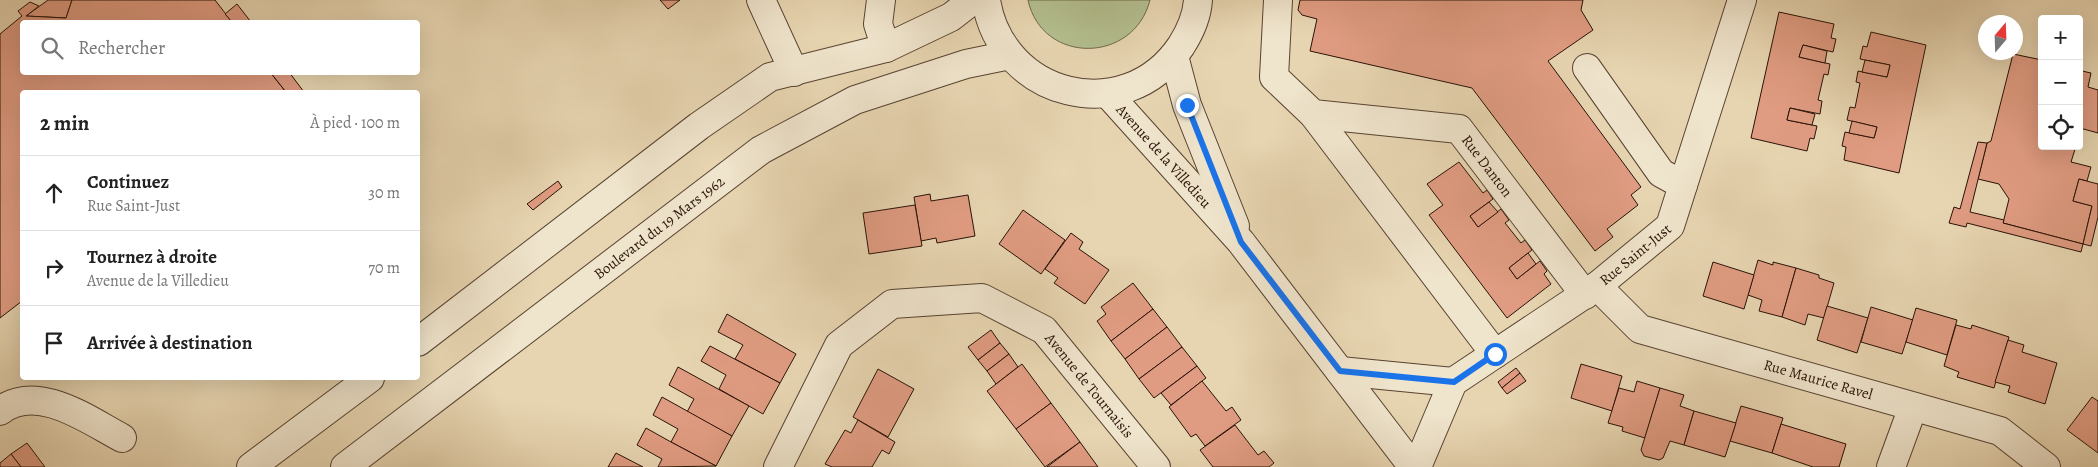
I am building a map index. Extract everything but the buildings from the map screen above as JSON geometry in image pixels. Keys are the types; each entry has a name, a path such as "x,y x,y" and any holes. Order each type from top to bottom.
{"street":[{"path":"761,0 794,72"},
{"path":"880,0 878,24 886,48"},
{"path":"420,340 699,126 770,77 886,48 951,17 973,0"},
{"path":"986,0 988,15 997,36 1010,56 1030,74 1054,87 1080,93 1107,93 1132,86 1155,74 1174,56 1189,33 1198,7 1198,0"},
{"path":"1278,0 1274,77 1313,114 1495,354"},
{"name":"Rue Saint-Just","path":"1454,382 1591,290 1670,226 1742,0"},
{"name":"Boulevard du 19 Mars 1962","path":"345,467 761,150 855,100 966,64 1010,56"},
{"name":"Avenue de la Villedieu","path":"1174,56 1187,105 1241,242"},
{"path":"1587,68 1661,173 1683,185"},
{"name":"Avenue de la Villedieu","path":"1107,93 1241,242 1415,467"},
{"name":"Rue Danton","path":"1313,114 1459,129 1591,290"},
{"name":"Rue Maurice Ravel","path":"1591,290 1640,330 2000,432 2046,467"},
{"name":"Avenue de Tournaisis","path":"778,467 839,345 892,304 982,298 1044,330 1156,467"},
{"path":"1340,371 1454,382 1415,467"},
{"path":"251,467 367,380"},
{"path":"0,411 24,400 46,402 70,410 122,438"},
{"path":"1891,467 1913,407"}],"green space":[{"path":"1028,0 1150,0 1141,21 1126,36 1108,45 1088,48 1069,45 1051,36 1037,21"}],"route":[{"path":"1187,105 1241,242 1340,371 1454,382 1495,354"}]}
